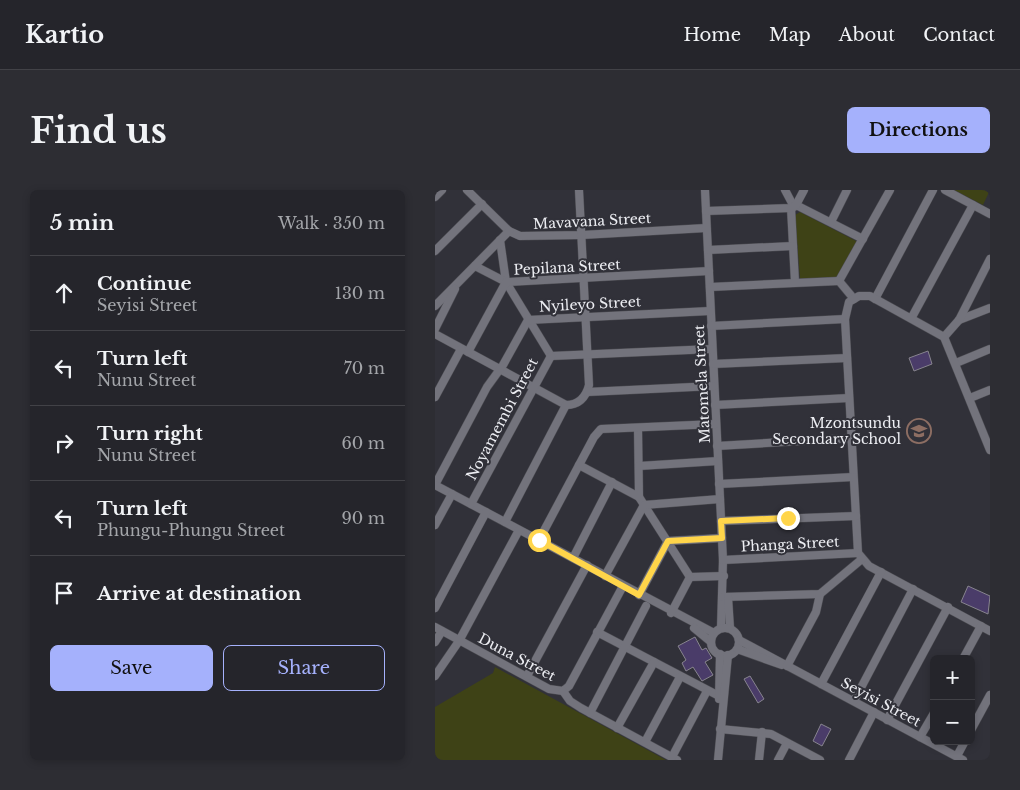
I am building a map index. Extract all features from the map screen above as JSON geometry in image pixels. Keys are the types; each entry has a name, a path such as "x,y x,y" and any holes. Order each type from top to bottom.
{"street":[{"path":"435,197 442,190"},
{"path":"435,306 509,231 467,190"},
{"path":"435,334 566,405 579,402 587,392 587,354 579,190 589,190"},
{"name":"Matomela Street","path":"705,190 723,560 729,628"},
{"path":"785,190 794,206"},
{"path":"795,282 793,246 794,206 804,190"},
{"path":"831,222 847,190"},
{"path":"839,281 890,190"},
{"path":"875,299 933,190"},
{"path":"945,190 990,214"},
{"path":"435,251 482,204"},
{"path":"911,318 973,205"},
{"path":"706,211 794,206 831,222 863,239"},
{"name":"Mavavana Street","path":"509,231 529,237 706,228"},
{"path":"500,240 505,282 551,356"},
{"path":"708,250 793,246"},
{"path":"945,337 959,320 988,268 990,259"},
{"path":"475,266 505,282"},
{"name":"Pepilana Street","path":"435,397 505,282 709,271"},
{"path":"710,288 839,281"},
{"path":"839,281 854,299"},
{"path":"435,329 458,283"},
{"path":"990,450 987,432 970,398 945,337 875,299 862,295 847,305 845,319 853,477 860,556 881,572 990,631"},
{"path":"959,320 990,308"},
{"name":"Nyileyo Street","path":"435,486 487,388 529,320 710,310"},
{"path":"711,326 845,319"},
{"name":"Noyamembi Street","path":"471,504 551,356 712,349"},
{"path":"956,363 990,349"},
{"path":"713,364 847,358"},
{"path":"587,392 714,386"},
{"path":"970,398 990,390"},
{"path":"715,405 849,398"},
{"path":"505,522 566,405"},
{"path":"539,540 593,437 601,430 716,424"},
{"path":"638,428 639,497"},
{"path":"717,446 851,438"},
{"path":"639,466 718,461"},
{"path":"579,465 639,497 693,577"},
{"path":"719,484 853,477"},
{"path":"573,558 612,482"},
{"path":"435,486 587,565 671,613 703,633 714,649 724,655"},
{"path":"435,525 451,494"},
{"path":"644,505 720,499"},
{"path":"605,576 644,505"},
{"path":"435,608 486,512"},
{"path":"721,521 856,516"},
{"path":"435,676 459,641 519,530"},
{"path":"668,541 722,538"},
{"path":"639,595 668,541"},
{"path":"787,666 816,612 820,594 860,556"},
{"name":"Phanga Street","path":"723,560 860,556"},
{"path":"527,676 587,565"},
{"path":"821,684 881,572"},
{"path":"693,577 724,576"},
{"path":"671,613 693,577"},
{"name":"Duna Street","path":"439,629 549,689 563,690 569,686 623,586"},
{"path":"854,701 913,589"},
{"path":"726,597 820,594"},
{"name":"Matomela Street","path":"717,631 726,597"},
{"path":"590,713 646,606"},
{"path":"887,720 948,608"},
{"path":"671,613 717,631 729,628 737,634 739,640 737,649 724,655"},
{"path":"965,655 981,626"},
{"path":"435,642 439,629"},
{"path":"711,642 717,631"},
{"path":"597,632 719,696"},
{"name":"Seyisi Street","path":"739,640 960,758"},
{"name":"Seyisi Street","path":"737,649 779,665 787,666"},
{"path":"721,716 719,696 724,655"},
{"path":"718,760 724,655"},
{"path":"617,728 653,662"},
{"path":"645,742 680,676"},
{"path":"563,690 570,701 675,759 707,691"},
{"path":"975,723 990,695"},
{"path":"849,760 874,712"},
{"path":"920,737 930,720"},
{"path":"720,729 761,732 817,759"},
{"path":"759,760 761,732"},
{"path":"778,760 787,743"},
{"path":"960,758 964,745"}],"green space":[{"path":"954,190 990,190 983,205"},
{"path":"800,212 858,242 837,278 800,279 795,215"},
{"path":"495,667 666,760 435,760 435,707 493,673"}],"building":[{"path":"928,351 932,364 914,371 909,358"},
{"path":"968,586 990,596 988,614 961,602"},
{"path":"695,637 702,650 706,648 712,658 705,662 713,675 702,681 693,667 686,671 682,663 686,660 678,646"},
{"path":"750,676 764,699 758,703 744,679"},
{"path":"821,724 831,729 822,746 813,741"}],"place":[{"name":"Mzontsundu Secondary School","path":"919,431"}],"route":[{"path":"539,540 639,595 668,541 722,538 721,521 788,518"}]}
